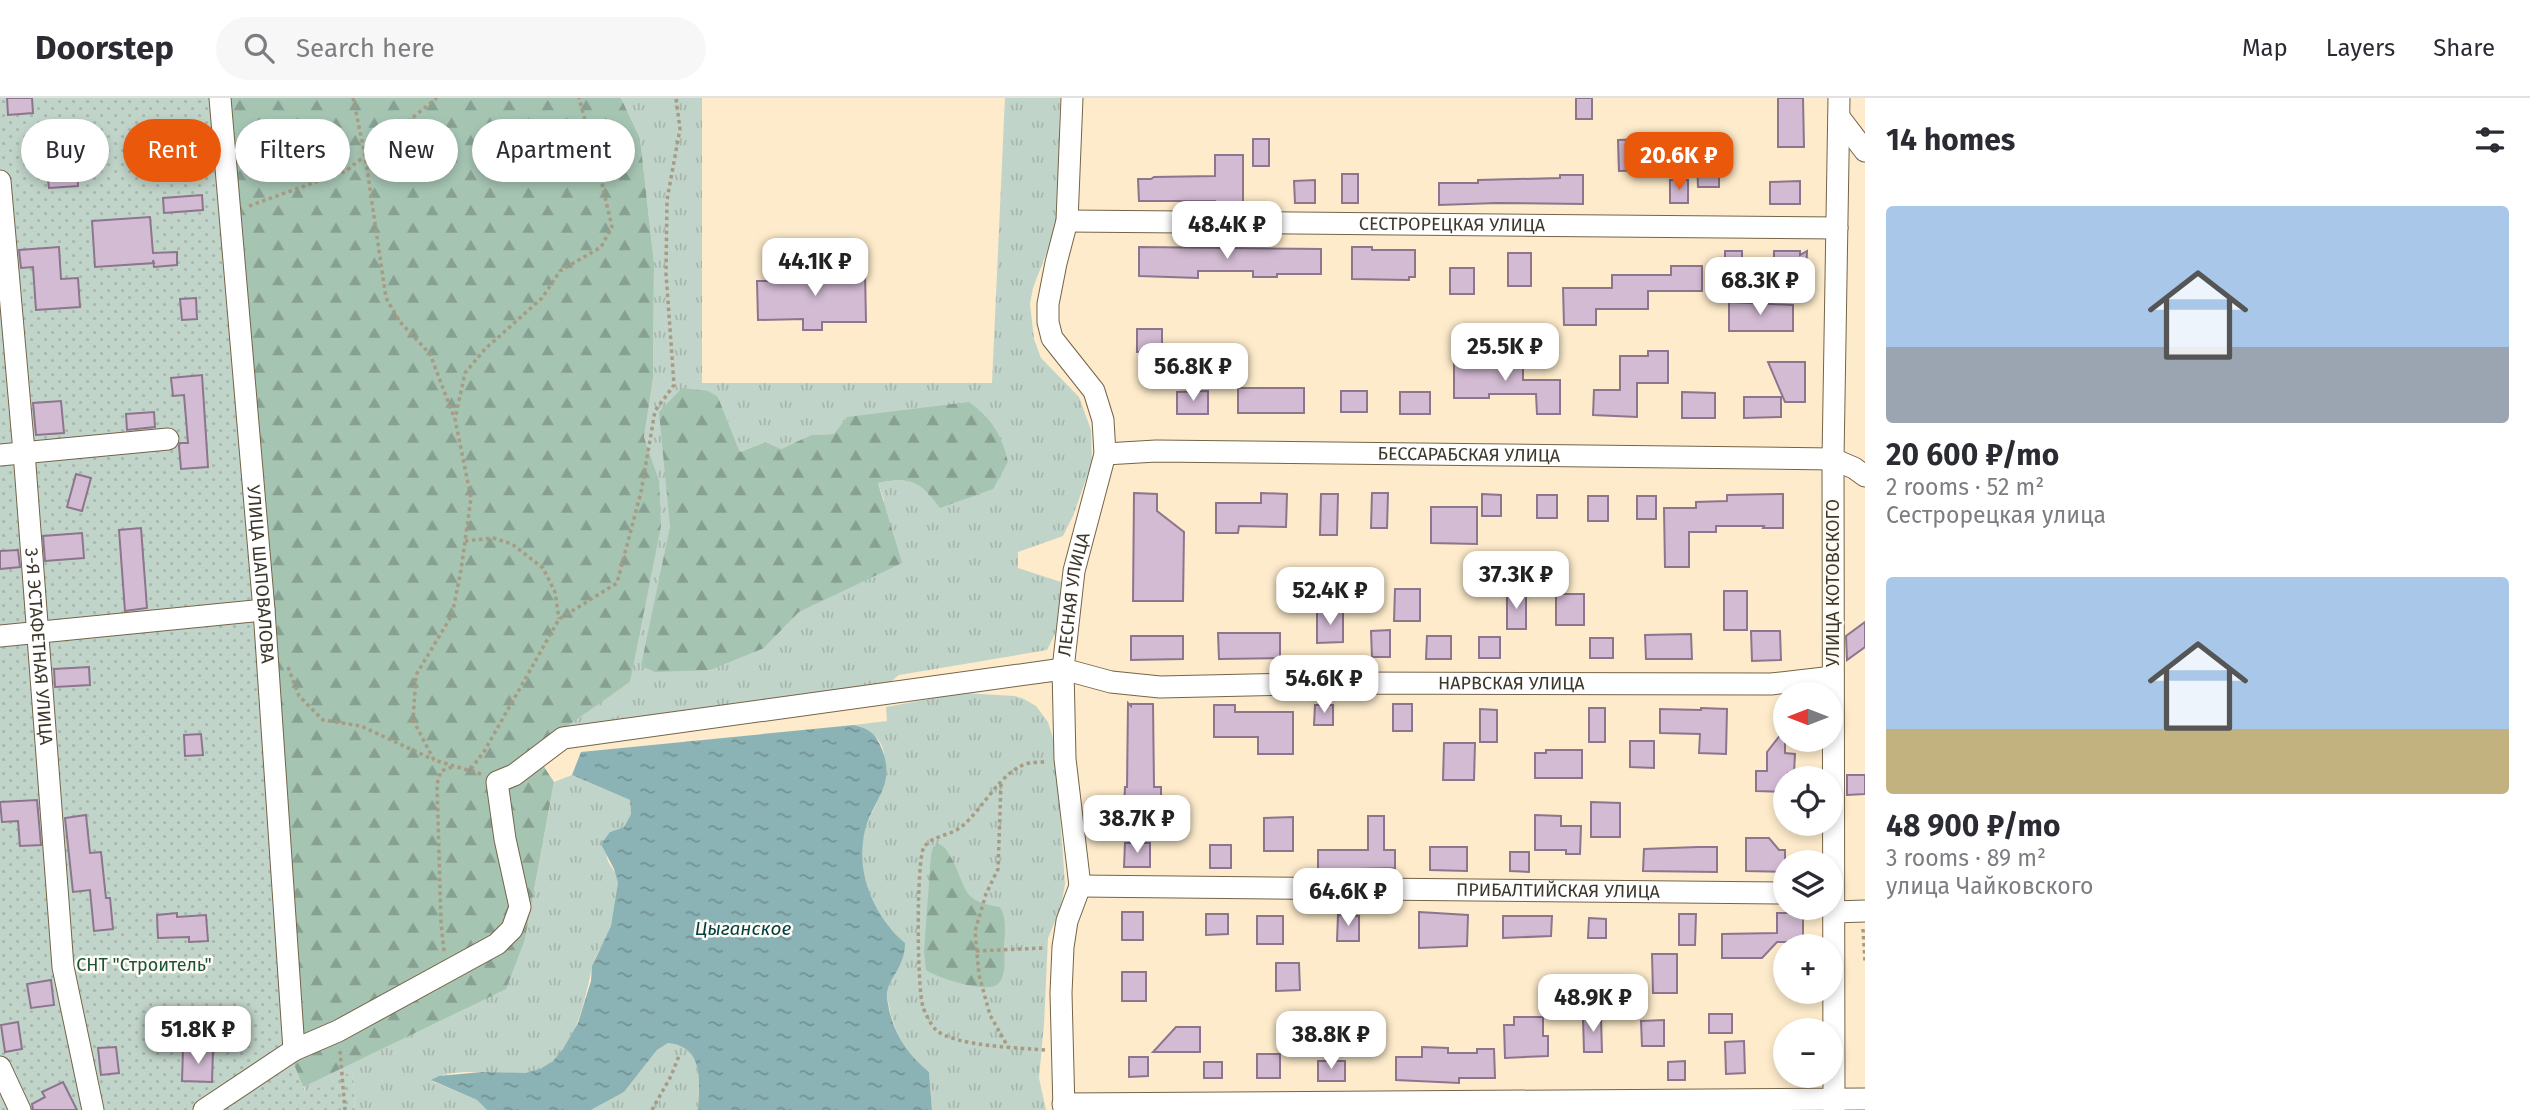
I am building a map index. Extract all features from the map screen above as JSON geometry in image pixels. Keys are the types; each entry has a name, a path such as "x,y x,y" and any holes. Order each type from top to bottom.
{"street":[{"name":"УЛИЦА ШАПОВАЛОВА","path":"220,98 264,610 295,1050"},
{"name":"ЛЕСНАЯ УЛИЦА","path":"1063,1107 1063,947 1067,920 1080,886 1065,759 1063,669 1073,571 1105,454 1103,420 1094,391 1052,338 1048,321 1048,304 1056,263 1068,221 1072,98"},
{"path":"1839,107 1865,151"},
{"name":"УЛИЦА КОТОВСКОГО","path":"1832,850 1833,458 1839,107"},
{"name":"3-Я ЭСТАФЕТНАЯ УЛИЦА","path":"0,181 24,452 63,967 93,1110"},
{"name":"СЕСТРОРЕЦКАЯ УЛИЦА","path":"1068,221 1837,228"},
{"path":"0,455 168,439"},
{"name":"БЕССАРАБСКАЯ УЛИЦА","path":"1105,454 1184,452 1833,458"},
{"path":"1833,458 1865,476"},
{"path":"0,636 264,610"},
{"path":"204,1110 295,1050 338,1031 497,944 512,929 520,907 505,839 497,782 513,775 563,738 1063,669"},
{"name":"НАРВСКАЯ УЛИЦА","path":"1063,669 1111,682 1160,687 1344,683 1770,684 1833,677"},
{"name":"ПРИБАЛТИЙСКАЯ УЛИЦА","path":"1080,886 1773,892"},
{"path":"1843,903 1864,912"},
{"name":"УЛИЦА КОТОВСКОГО","path":"1832,920 1834,1105"},
{"path":"0,1067 20,1110"},
{"path":"1063,1107 1834,1105 1865,1099"}],"path":[{"path":"353,98 364,150"},
{"path":"410,119 437,98"},
{"path":"455,419 465,373 485,349 542,298 560,271 601,247 612,227 579,98"},
{"path":"471,769 485,750 559,619 617,583 641,492 654,411 674,385 666,273 667,200 680,129 676,98"},
{"path":"231,212 346,171 364,156"},
{"path":"369,182 386,298 400,322 430,354 455,419 471,498 452,615 416,675 413,720 434,760"},
{"path":"465,541 493,538 512,544 543,568 555,592 559,619"},
{"path":"286,662 299,696 323,720 361,726 434,760 471,769 497,782"},
{"path":"1061,1051 961,1041 936,1030 922,1007 919,987 919,889 922,849 933,839 959,829 1018,767 1030,762 1065,759"},
{"path":"447,971 441,923 437,783 441,771 457,766"},
{"path":"1001,783 998,869 986,894 975,931 979,975 990,1015 1009,1047"},
{"path":"1864,912 1865,961"},
{"path":"976,951 1063,947"},
{"path":"338,1031 345,1110"},
{"path":"652,1110 679,1056"}],"green space":[{"name":"СНТ \"Строитель\"","path":"0,98 220,98 289,1052 306,1094 353,1071 355,1110 0,1110"},
{"path":"220,98 621,98 631,119 472,119 472,182 635,182 635,127 640,138 654,263 653,379 644,437 659,480 661,526 630,682 533,750 554,782 525,939 506,989 303,1087 289,1053"},
{"path":"621,98 702,98 702,383 992,383 1005,98 1060,98 1057,225 1033,288 1030,304 1034,339 1041,358 1079,397 1091,430 1092,462 1063,536 1018,552 1018,568 1061,582 1058,628 1047,650 899,675 883,688 558,731 630,682 659,480 644,437 653,379 654,263 640,138 635,127 635,119 631,119","holes":["718,397 740,452 766,442 781,449 811,435 834,434 1008,462 992,489 940,507 927,492 914,483 899,480 878,483 884,500 844,590 799,612 764,648 642,666 670,526"]},
{"path":"682,388 708,391 718,397 740,452 766,442 781,449 811,435 834,434 847,417 969,402 995,428 1008,462 993,489 940,508 927,492 914,483 899,480 878,483 902,563 799,612 764,648 710,670 655,672 641,666 670,526 659,412"},
{"path":"961,693 1015,696 1024,699 1036,706 1048,722 1055,745 1065,884 1061,907 1048,938 1039,1078 1046,1110 932,1110 929,1072 904,1045 888,1003 886,990 893,979 905,943 886,922 872,898 866,885 862,857 865,831 881,793 885,759 877,738 854,725 887,721 886,707"},
{"path":"572,775 630,800 631,814 624,827 610,832 607,855 618,882 614,913 610,929 593,963 580,1016 566,1046 555,1059 542,1068 526,1073 453,1073 432,1081 477,1100 487,1110 355,1110 353,1071 306,1095 304,1086 525,939 554,782"},
{"path":"939,844 948,852 970,896 977,901 1000,907 1004,916 1004,970 1002,979 993,986 963,984 926,970 924,951 931,855 933,847"},
{"path":"668,1043 680,1046 694,1058 699,1077 698,1110 591,1110 624,1092 657,1050"}],"water":[{"name":"Цыганское","path":"854,725 874,735 886,762 884,785 866,828 862,856 867,884 878,911 905,943 901,961 887,990 890,1015 902,1042 929,1072 932,1110 698,1110 699,1078 694,1059 680,1046 668,1043 657,1050 624,1092 591,1110 487,1110 477,1100 431,1080 439,1076 482,1072 526,1073 540,1069 553,1061 563,1049 578,1023 591,981 592,966 611,926 618,883 601,844 610,832 624,827 631,814 630,800 572,775 581,752"}],"building":[{"path":"7,98 32,98 33,113 8,115"},
{"path":"1576,98 1592,98 1592,119 1576,119"},
{"path":"1778,98 1803,98 1804,147 1778,147"},
{"path":"1253,139 1269,139 1269,166 1253,166"},
{"path":"1650,139 1651,170 1619,171 1618,140"},
{"path":"1215,155 1243,155 1243,204 1215,205 1215,201 1139,201 1138,179 1215,176"},
{"path":"1697,159 1719,159 1719,187 1698,187"},
{"path":"1342,174 1358,174 1358,203 1342,203"},
{"path":"1560,175 1583,175 1583,204 1439,205 1439,183 1560,178"},
{"path":"1315,180 1315,203 1295,203 1294,181"},
{"path":"1670,180 1688,180 1688,203 1670,203"},
{"path":"1800,181 1800,204 1770,204 1770,182"},
{"path":"48,182 78,182 78,186 49,188"},
{"path":"202,195 203,210 164,213 163,198"},
{"path":"150,217 153,253 177,252 177,265 154,267 153,263 95,267 92,221"},
{"path":"59,247 61,279 78,278 80,307 36,310 33,267 21,268 19,250"},
{"path":"1139,247 1321,249 1321,274 1253,277 1253,271 1198,271 1198,278 1139,276"},
{"path":"1352,247 1415,250 1415,277 1409,277 1409,280 1352,279"},
{"path":"1725,251 1742,251 1742,278 1725,278"},
{"path":"1774,251 1800,251 1800,255 1807,251 1806,274 1774,274"},
{"path":"1508,253 1531,253 1531,286 1508,286"},
{"path":"802,262 822,262 822,271 865,271 866,322 822,322 822,330 803,330 803,319 758,320 757,281 803,281"},
{"path":"1671,266 1702,266 1702,291 1648,291 1648,309 1596,309 1596,325 1564,325 1563,288 1612,288 1612,275 1671,275"},
{"path":"1450,268 1474,268 1474,294 1450,294"},
{"path":"196,298 197,319 182,320 180,299"},
{"path":"1729,302 1793,305 1793,331 1729,331"},
{"path":"1137,329 1162,329 1162,352 1137,352"},
{"path":"1648,351 1668,351 1668,383 1637,383 1637,417 1593,415 1594,390 1620,390 1620,356 1648,356"},
{"path":"1507,354 1523,354 1523,380 1560,380 1560,414 1537,414 1536,394 1489,394 1489,398 1454,398 1454,362 1507,362"},
{"path":"1768,362 1805,362 1805,402 1785,402"},
{"path":"202,375 208,467 181,469 179,446 180,443 188,443 184,395 173,396 171,378"},
{"path":"1238,388 1304,388 1304,413 1238,413"},
{"path":"1208,391 1208,414 1177,414 1177,392"},
{"path":"1341,391 1367,391 1367,412 1341,412"},
{"path":"1400,392 1430,392 1430,414 1400,414"},
{"path":"1682,392 1715,393 1715,418 1682,418"},
{"path":"1744,397 1781,397 1781,417 1744,418"},
{"path":"61,401 64,433 36,435 33,403"},
{"path":"154,412 155,427 127,430 126,414"},
{"path":"76,474 91,478 82,511 67,507"},
{"path":"1134,493 1157,494 1157,511 1184,532 1183,601 1133,601"},
{"path":"1261,493 1287,494 1286,527 1239,526 1238,533 1216,533 1216,503 1261,503"},
{"path":"1372,493 1388,493 1387,528 1371,528"},
{"path":"1321,494 1338,494 1337,535 1320,535"},
{"path":"1482,494 1501,495 1501,516 1482,516"},
{"path":"1783,494 1783,528 1716,526 1716,532 1689,532 1689,567 1665,567 1664,508 1696,508 1696,502 1727,501 1727,495"},
{"path":"1537,495 1557,495 1557,518 1537,518"},
{"path":"1588,496 1608,496 1608,521 1588,521"},
{"path":"1637,496 1656,496 1656,519 1637,519"},
{"path":"1431,507 1477,507 1477,544 1431,543"},
{"path":"141,528 147,608 125,611 119,530"},
{"path":"82,533 84,558 45,561 43,536"},
{"path":"18,550 20,567 0,569 0,551"},
{"path":"1395,589 1420,589 1420,621 1394,621"},
{"path":"1724,591 1747,591 1747,630 1724,630"},
{"path":"1507,593 1526,593 1526,629 1507,629"},
{"path":"1556,594 1584,594 1584,625 1556,625"},
{"path":"1317,611 1343,611 1343,642 1317,643"},
{"path":"1865,622 1865,647 1847,660 1846,636"},
{"path":"1390,630 1390,657 1372,657 1371,631"},
{"path":"1751,631 1780,631 1781,660 1752,661"},
{"path":"1218,633 1280,633 1280,658 1219,659"},
{"path":"1691,634 1692,659 1646,659 1645,635"},
{"path":"1131,636 1183,636 1183,659 1131,660"},
{"path":"1427,636 1451,636 1451,659 1426,659"},
{"path":"1479,637 1500,637 1500,658 1479,658"},
{"path":"1590,638 1613,638 1613,658 1590,658"},
{"path":"89,667 90,685 55,687 54,669"},
{"path":"1128,703 1131,706 1153,704 1154,787 1161,787 1161,808 1124,808 1127,787"},
{"path":"1393,704 1412,704 1412,731 1393,731"},
{"path":"1214,705 1235,705 1235,712 1293,712 1293,754 1258,754 1258,737 1214,737"},
{"path":"1315,705 1333,705 1333,725 1314,725"},
{"path":"1589,708 1605,708 1605,742 1589,742"},
{"path":"1480,709 1497,710 1497,742 1480,742"},
{"path":"1660,709 1727,709 1726,754 1699,753 1700,734 1660,733"},
{"path":"201,734 203,755 185,756 184,735"},
{"path":"1630,741 1654,741 1654,768 1630,767"},
{"path":"1444,743 1475,743 1474,780 1443,780"},
{"path":"1773,744 1773,752 1795,754 1794,766 1773,766 1773,792 1756,791 1756,771 1767,771 1767,752"},
{"path":"1546,750 1582,750 1582,778 1535,778 1535,753 1546,753"},
{"path":"1847,775 1865,775 1865,794 1847,795"},
{"path":"37,800 41,845 20,846 18,821 2,822 0,802"},
{"path":"1591,802 1620,803 1620,837 1591,837"},
{"path":"86,815 90,853 101,852 106,898 110,898 113,929 94,931 90,890 73,892 65,818"},
{"path":"1535,815 1561,816 1561,826 1581,826 1580,854 1566,854 1566,850 1535,850"},
{"path":"1368,816 1384,816 1384,850 1395,850 1395,868 1318,870 1318,850 1368,850"},
{"path":"1293,817 1293,851 1264,851 1264,818"},
{"path":"1746,838 1769,838 1779,850 1773,850 1773,872 1746,871"},
{"path":"1125,843 1150,843 1150,867 1124,867"},
{"path":"1210,845 1231,845 1231,868 1210,868"},
{"path":"1430,847 1467,847 1467,871 1430,870"},
{"path":"1717,847 1717,872 1643,871 1644,849"},
{"path":"1510,852 1529,852 1529,872 1510,871"},
{"path":"1122,912 1143,912 1143,940 1122,940"},
{"path":"1419,912 1468,915 1467,946 1419,948"},
{"path":"177,913 177,917 206,915 208,941 189,942 189,937 158,938 157,915"},
{"path":"1206,914 1228,914 1228,934 1206,935"},
{"path":"1679,914 1696,914 1695,945 1679,945"},
{"path":"1338,915 1359,916 1359,941 1337,941"},
{"path":"1257,916 1283,916 1283,944 1257,944"},
{"path":"1503,916 1552,916 1551,936 1503,938"},
{"path":"1589,918 1606,919 1606,938 1588,938"},
{"path":"1777,920 1803,920 1803,934 1773,934 1773,946 1762,958 1722,958 1722,934 1777,933"},
{"path":"1652,954 1677,954 1677,993 1653,993"},
{"path":"1276,963 1299,963 1300,990 1276,991"},
{"path":"1122,972 1146,972 1146,1001 1122,1001"},
{"path":"51,980 54,1005 31,1008 27,984"},
{"path":"1709,1014 1732,1014 1732,1033 1709,1033"},
{"path":"1514,1017 1543,1017 1543,1036 1548,1036 1548,1056 1505,1058 1504,1025 1514,1025"},
{"path":"1583,1017 1601,1017 1602,1052 1584,1052"},
{"path":"1664,1020 1664,1046 1642,1046 1641,1021"},
{"path":"18,1022 22,1049 5,1052 1,1025"},
{"path":"1176,1027 1200,1027 1200,1052 1153,1052"},
{"path":"1744,1041 1745,1073 1726,1074 1725,1042"},
{"path":"116,1047 119,1073 101,1075 98,1048"},
{"path":"1422,1047 1448,1048 1448,1053 1477,1053 1477,1049 1494,1049 1495,1078 1459,1078 1459,1083 1396,1080 1396,1057 1422,1057"},
{"path":"183,1049 213,1050 212,1082 182,1081"},
{"path":"1257,1054 1280,1054 1280,1078 1257,1078"},
{"path":"1129,1057 1148,1057 1148,1076 1129,1077"},
{"path":"1318,1061 1345,1061 1345,1081 1318,1081"},
{"path":"1685,1061 1685,1080 1668,1080 1668,1062"},
{"path":"1204,1062 1222,1062 1222,1078 1204,1078"},
{"path":"63,1082 77,1110 33,1110 32,1104 45,1097 42,1092"}]}
